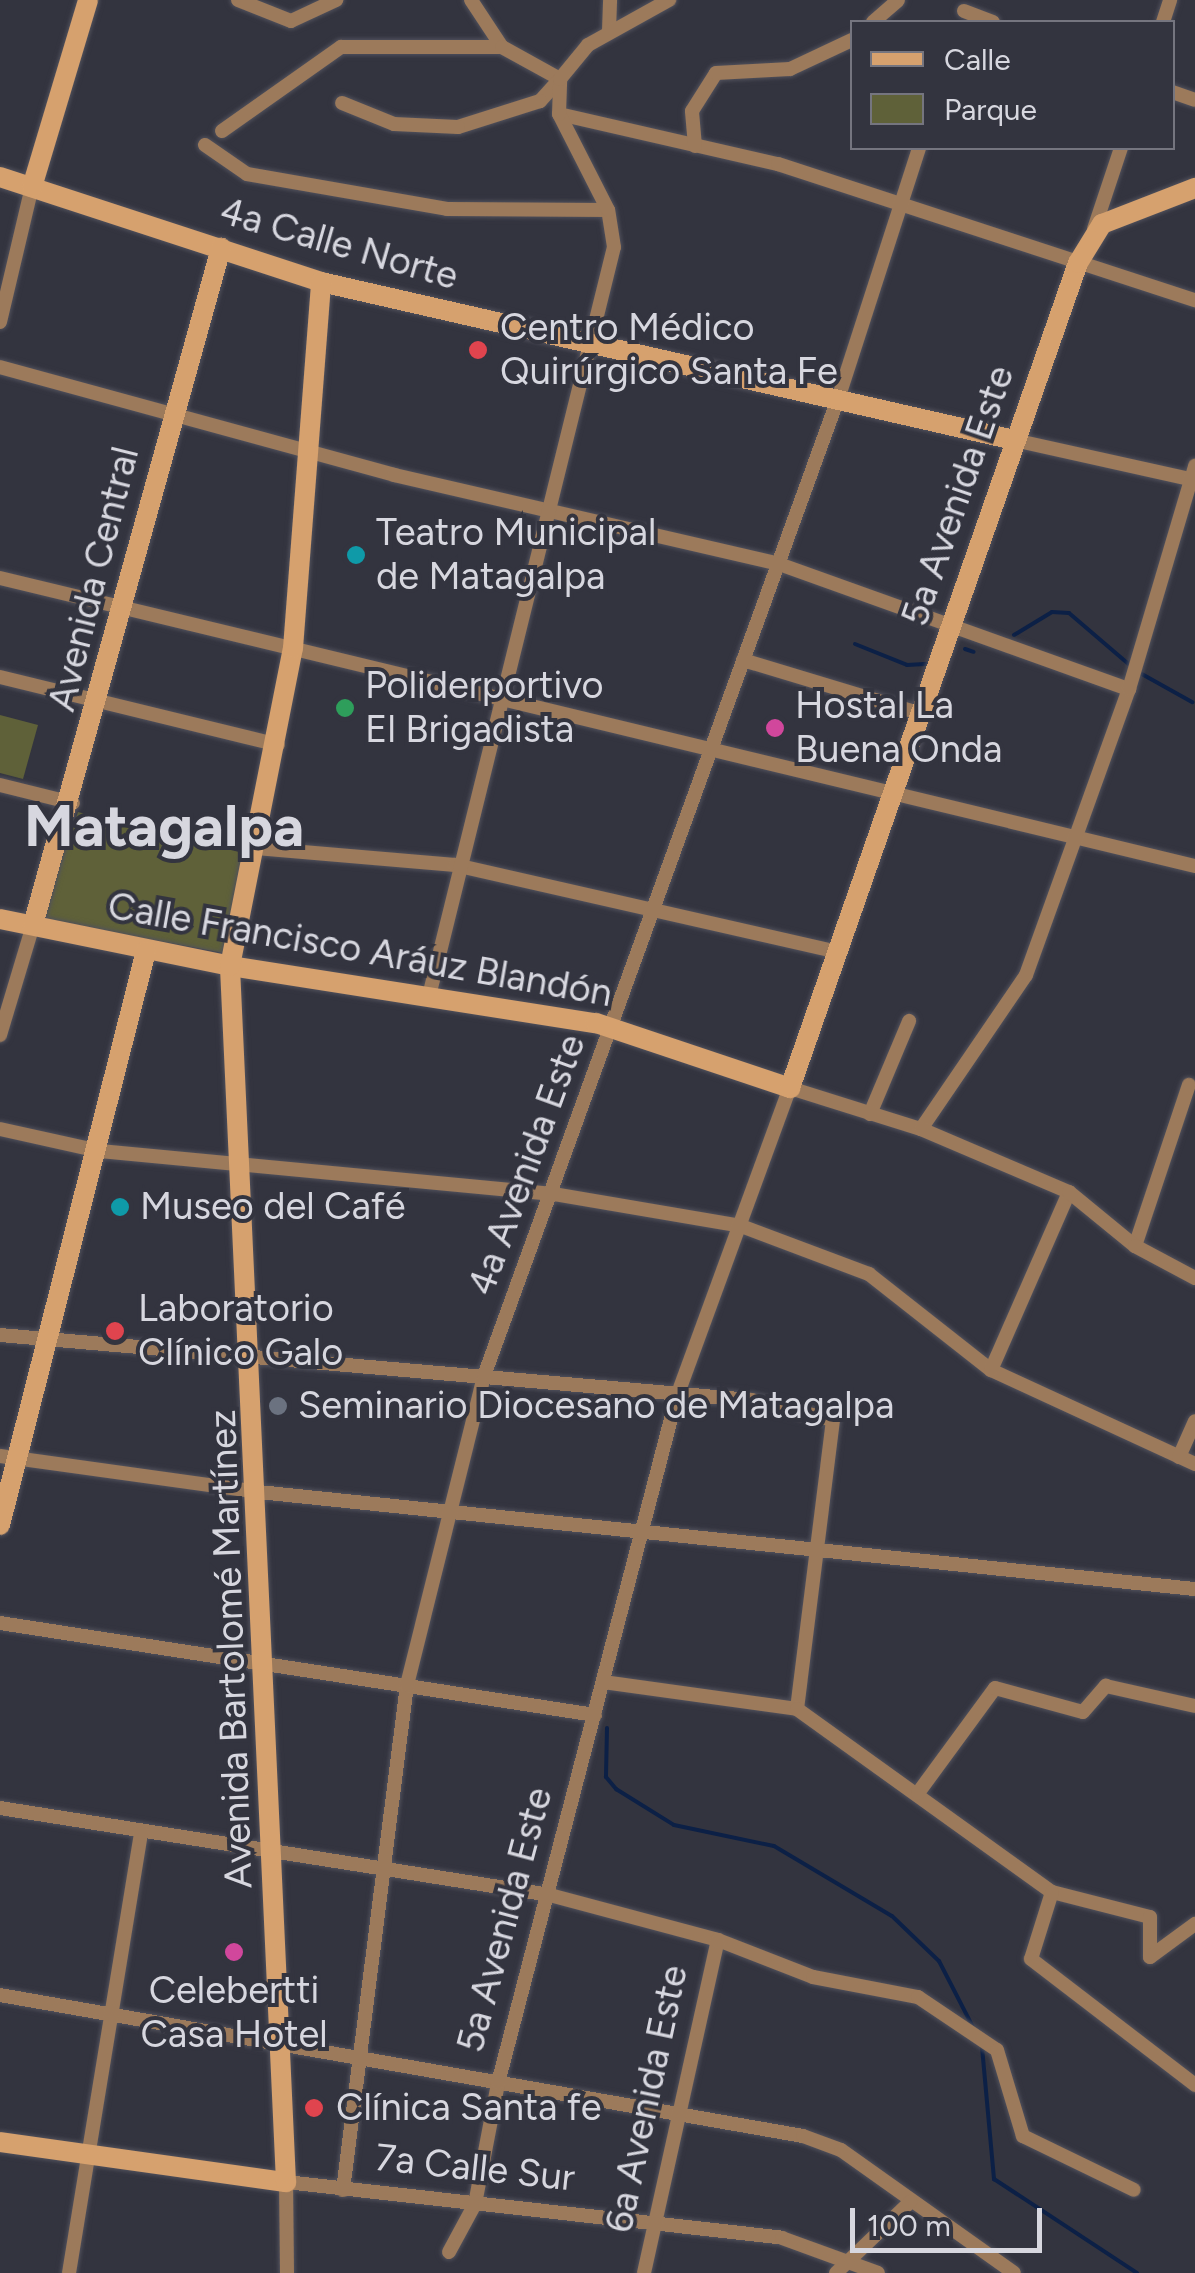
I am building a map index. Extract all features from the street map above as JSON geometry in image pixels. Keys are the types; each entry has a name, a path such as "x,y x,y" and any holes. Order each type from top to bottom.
{"street":[{"path":"0,322 32,187 88,0"},
{"path":"238,0 276,18 305,18 336,0"},
{"path":"470,0 502,48"},
{"path":"609,31 610,0"},
{"path":"342,104 394,124 458,127 540,101 609,31 669,0"},
{"path":"875,20 898,0"},
{"path":"695,146 692,112 716,73 790,69 850,41"},
{"path":"222,131 341,48 502,48 560,79"},
{"path":"430,992 456,865 510,696 614,246 608,210 559,114 560,79"},
{"path":"559,114 778,164 1195,300"},
{"path":"205,145 247,174 447,209 608,210"},
{"name":"4a Avenida Este","path":"356,2061 379,1868 407,1685 484,1376 554,1194 838,396 918,150"},
{"path":"1094,230 1120,150"},
{"name":"4a Calle Norte","path":"0,178 322,282 589,346 838,396 1014,440"},
{"path":"1094,230 1195,188"},
{"name":"5a Avenida Este","path":"449,2252 475,2204 498,2083 677,1396 790,1088 890,786 950,628 1078,263 1094,230"},
{"name":"Avenida Central","path":"33,925 74,803 101,701 119,607 220,248"},
{"name":"Avenida Bartolomé Martínez","path":"286,2182 254,1360 230,966 278,744 294,648 322,282"},
{"path":"0,367 170,417 778,564 950,628 1133,677"},
{"path":"921,1129 1026,975 1080,834 1133,677 1194,475 1014,440"},
{"path":"0,578 714,743 1195,866"},
{"path":"743,660 918,713"},
{"path":"0,677 278,744"},
{"path":"0,785 74,803"},
{"path":"256,848 456,865 656,904 833,951"},
{"name":"Calle Francisco Aráuz Blandón","path":"0,920 230,966 430,992 612,1027 921,1129 1068,1192 1135,1246 1195,1278"},
{"path":"0,1035 33,925"},
{"path":"0,1525 10,1458 49,1342 146,950"},
{"path":"870,1114 910,1021"},
{"path":"1135,1246 1189,1085"},
{"path":"0,1129 99,1151 245,1168 554,1194 740,1226 868,1274 991,1370 1195,1464"},
{"path":"991,1370 1068,1192"},
{"path":"0,1335 797,1406 834,1420 797,1709"},
{"path":"1178,1456 1195,1421"},
{"path":"10,1458 259,1492 449,1508 1195,1589"},
{"path":"0,1623 595,1715"},
{"path":"603,1682 797,1709 1052,1892 1150,1917 1150,1956 1195,1924"},
{"path":"918,1793 995,1688 1083,1712 1106,1686 1195,1706"},
{"path":"0,1808 550,1895 718,1940 814,1978 918,1998 973,2026 997,2050 1023,2136 1134,2190"},
{"path":"68,2273 142,1832"},
{"path":"1052,1892 1030,1960 1195,2086"},
{"name":"6a Avenida Este","path":"644,2273 718,1940"},
{"path":"0,1995 356,2061 803,2136 841,2150 1014,2273"},
{"path":"343,2190 356,2061"},
{"name":"7a Calle Sur","path":"0,2142 343,2190 658,2221 782,2238 878,2273"},
{"path":"286,2182 287,2273"},
{"path":"836,2273 846,2259 910,2202"}],"green space":[{"path":"0,715 38,725 23,779 0,773"},
{"path":"78,812 247,854 224,953 40,919"}],"waterway":[{"path":"1014,635 1052,612 1069,613 1132,667"},
{"path":"855,644 907,665 929,664"},
{"path":"965,649 974,652"},
{"path":"1140,673 1192,702"},
{"path":"607,1728 606,1777 616,1789 674,1825 774,1846 892,1916 939,1961 974,2029"},
{"path":"982,2047 994,2179 1137,2273"}],"place":[{"name":"Centro Médico Quirúrgico Santa Fe","path":"478,350"},
{"name":"Teatro Municipal de Matagalpa","path":"356,555"},
{"name":"Poliderportivo El Brigadista","path":"345,708"},
{"name":"Hostal La Buena Onda","path":"775,728"},
{"name":"Museo del Café","path":"120,1207"},
{"name":"Laboratorio Clínico Galo","path":"115,1331"},
{"name":"Seminario Diocesano de Matagalpa","path":"278,1406"},
{"name":"Celebertti Casa Hotel","path":"234,1952"},
{"name":"Clínica Santa fe","path":"314,2108"}],"district":[{"name":"Matagalpa","path":"164,826"}]}
